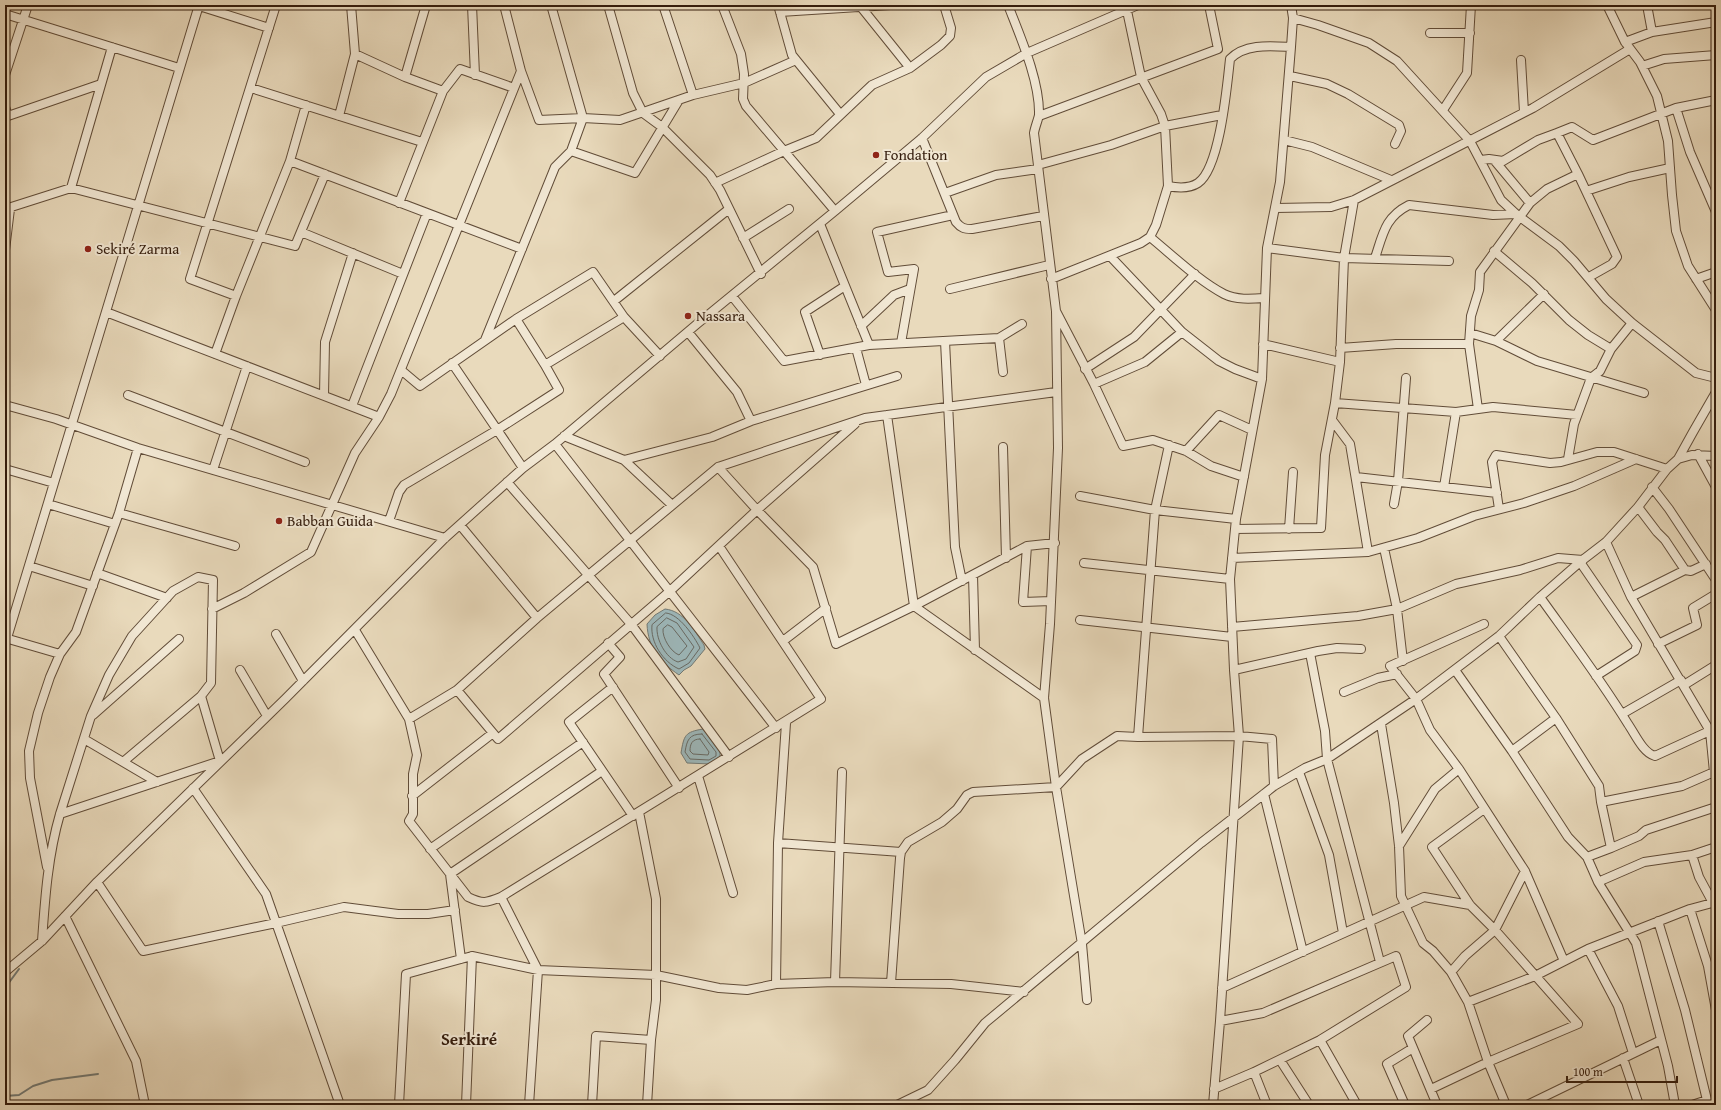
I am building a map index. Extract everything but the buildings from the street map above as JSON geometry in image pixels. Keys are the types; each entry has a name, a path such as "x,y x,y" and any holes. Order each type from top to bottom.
{"street":[{"path":"5,75 22,19 28,5"},
{"path":"60,654 6,638 72,425 198,5 269,28"},
{"path":"236,296 190,279 276,5"},
{"path":"339,116 355,54 351,5"},
{"path":"406,77 426,5"},
{"path":"472,5 475,75"},
{"path":"504,5 521,71 539,120 583,118 620,120 693,95 744,83 796,60"},
{"path":"485,340 555,167 571,151 583,118 552,5"},
{"path":"608,5 633,93 643,113 662,127 710,175 729,209 761,274"},
{"path":"663,5 693,95"},
{"path":"722,5 741,54 744,74 743,99 746,106 835,211"},
{"path":"840,114 792,54 779,9 890,5"},
{"path":"715,183 816,138 872,85 910,68 941,45 950,36 951,28 944,5"},
{"path":"1008,5 1027,53 1035,87 1039,116 1034,133 1049,265 1056,310 1058,448 1052,601 1044,698 1056,786 1082,944 1087,1000"},
{"path":"5,972 42,940 220,761 355,630 445,538 523,468 555,444 688,332 761,274 922,138 986,77 1027,53 1126,7 1138,5"},
{"path":"1039,116 1218,49 1209,5"},
{"path":"1213,1105 1239,736 1232,637 1230,579 1236,519 1262,379 1267,248 1280,182 1292,47 1293,18 1291,5"},
{"path":"1443,110 1467,73 1471,5"},
{"path":"1606,5 1628,45 1636,55 1657,96 1668,141 1676,231 1688,266 1716,310"},
{"path":"1647,5 1652,32"},
{"path":"861,7 910,68"},
{"path":"1051,280 1141,243 1150,237 1156,226 1168,186 1165,126 1161,114 1141,77 1126,7"},
{"path":"5,14 180,68"},
{"path":"1293,18 1369,43 1397,61 1470,141 1482,160 1493,186 1501,200 1518,216 1559,246 1589,277 1606,299 1632,323 1696,373 1716,378"},
{"path":"1276,208 1331,207 1354,200 1440,154 1470,141 1524,112 1628,45 1652,32 1716,22"},
{"path":"1430,32 1470,33"},
{"path":"1168,186 1185,188 1197,183 1206,174 1212,162 1222,115 1230,59 1233,55 1258,46 1292,47"},
{"path":"71,188 112,47"},
{"path":"355,54 406,77 443,91"},
{"path":"1642,66 1664,59 1716,55"},
{"path":"1521,60 1524,112"},
{"path":"399,203 443,91 460,69 514,88"},
{"path":"212,609 244,593 311,552 355,453 379,417 391,394 521,71"},
{"path":"1290,76 1327,84 1348,94 1399,125 1401,131 1394,144"},
{"path":"5,107 8,116 101,84"},
{"path":"251,88 422,142"},
{"path":"571,151 635,173 679,100"},
{"path":"1482,160 1504,161 1538,140 1572,128 1593,140 1676,108 1716,100"},
{"path":"215,354 236,296 290,161 306,105"},
{"path":"1676,108 1690,152 1713,198 1716,212"},
{"path":"944,193 996,175 1038,167 1111,145 1165,126 1222,115"},
{"path":"1557,133 1617,257 1612,264 1589,277"},
{"path":"922,138 956,222 965,229 1043,216"},
{"path":"1284,140 1312,147 1391,180"},
{"path":"1494,160 1530,203"},
{"path":"290,161 522,249"},
{"path":"1586,191 1629,177 1670,168"},
{"path":"5,250 7,209 71,188 295,246 325,174"},
{"path":"1478,409 1469,344 1471,316 1479,290 1480,272 1518,216 1530,203 1547,189 1578,174"},
{"path":"1235,529 1321,528 1325,455 1335,403 1340,362 1344,258 1354,200"},
{"path":"1375,258 1386,227 1392,216 1398,210 1409,205 1518,216"},
{"path":"614,301 729,209"},
{"path":"743,238 789,209"},
{"path":"352,406 427,213"},
{"path":"901,343 914,269 888,272 877,232 953,215"},
{"path":"820,224 869,345"},
{"path":"301,232 403,274"},
{"path":"1150,237 1195,274 1225,295 1248,300 1264,298"},
{"path":"1267,248 1344,258 1449,261"},
{"path":"1494,251 1544,294 1569,320 1588,335 1611,349"},
{"path":"324,395 325,342 353,253"},
{"path":"1110,256 1182,332 1219,361 1235,369 1262,379"},
{"path":"950,289 1049,265"},
{"path":"401,370 420,386 516,318 593,272 624,317 660,356"},
{"path":"1696,279 1716,272"},
{"path":"1085,369 1134,337 1162,310 1195,274"},
{"path":"820,354 805,312 845,286"},
{"path":"861,326 894,295 910,289"},
{"path":"1496,341 1544,294"},
{"path":"732,296 784,361 869,345 999,338 1022,324"},
{"path":"1056,310 1094,384 1123,446 1153,440 1186,451 1212,466 1244,477"},
{"path":"106,312 379,417"},
{"path":"545,365 624,317"},
{"path":"389,521 399,492 404,485 497,430 559,390 516,318"},
{"path":"1568,459 1574,424 1591,378 1600,371 1611,349 1632,323"},
{"path":"688,332 737,392 751,421"},
{"path":"1094,384 1145,362 1182,332"},
{"path":"1470,333 1496,341 1537,361 1644,393"},
{"path":"999,338 1003,372"},
{"path":"945,341 955,547 962,581"},
{"path":"1263,344 1340,362"},
{"path":"1340,348 1396,344 1469,344"},
{"path":"856,348 866,385"},
{"path":"452,363 523,468"},
{"path":"213,470 224,431 247,366"},
{"path":"624,460 712,437 751,421 897,376"},
{"path":"1394,504 1398,481 1405,407 1406,378"},
{"path":"409,719 457,690 537,618 718,467 858,420 1056,392"},
{"path":"897,1105 928,1090 955,1060 984,1023 1024,992 1234,817 1274,786 1327,759 1416,700 1499,636 1540,597 1606,542 1638,507 1667,468 1678,459 1716,394"},
{"path":"128,395 305,462"},
{"path":"1335,403 1405,407 1456,412 1493,407 1577,415"},
{"path":"5,405 72,425 138,448 445,538"},
{"path":"1444,487 1456,412"},
{"path":"1186,451 1219,414 1252,430"},
{"path":"888,415 914,606 1044,698"},
{"path":"457,690 498,739 670,591 757,510 858,420"},
{"path":"1332,420 1350,444 1368,552"},
{"path":"564,436 624,460 672,505"},
{"path":"555,444 776,728"},
{"path":"1138,737 1155,510 1169,445"},
{"path":"1003,447 1006,558"},
{"path":"48,872 30,778 29,751 38,713 60,654 76,632 119,513 138,448"},
{"path":"1499,509 1492,462 1496,456 1550,463 1561,462 1597,452 1614,452 1667,468"},
{"path":"1678,459 1698,454 1716,456"},
{"path":"1698,454 1716,487"},
{"path":"1232,558 1368,552 1418,538 1474,516 1524,503 1574,486 1636,459"},
{"path":"718,467 757,510 813,567 836,644 914,606 1027,546 1055,543"},
{"path":"5,469 54,483"},
{"path":"1289,528 1293,472"},
{"path":"1356,477 1497,493"},
{"path":"507,482 587,576 631,624 729,757"},
{"path":"1652,487 1669,509 1716,580"},
{"path":"1080,496 1155,510 1236,519"},
{"path":"48,504 115,524"},
{"path":"1638,507 1665,540 1684,570"},
{"path":"119,513 235,546"},
{"path":"460,525 537,618"},
{"path":"1601,802 1682,786 1715,776 1713,730 1658,644 1631,597 1606,542"},
{"path":"355,630 409,719 417,755 413,774 413,814 409,821 468,897 486,903 501,898 821,699 719,546"},
{"path":"1027,546 1023,602 1052,601"},
{"path":"1384,548 1396,608 1403,661"},
{"path":"1232,627 1353,617 1396,608 1456,584 1520,570 1558,558 1582,561 1637,645 1635,651 1596,676"},
{"path":"1084,563 1230,579"},
{"path":"1631,597 1684,570 1691,571 1706,564"},
{"path":"29,566 93,586"},
{"path":"97,573 167,598"},
{"path":"973,575 976,650"},
{"path":"42,940 48,872 60,814 91,716 109,675 132,636 173,591 198,577 213,580 211,683 201,696 123,762"},
{"path":"1658,644 1697,625 1693,608 1716,594"},
{"path":"1540,597 1650,755 1655,756 1713,730"},
{"path":"783,642 826,608"},
{"path":"1080,620 1232,637"},
{"path":"1484,624 1390,666 1416,700 1430,730 1459,769 1525,871 1564,961"},
{"path":"276,634 303,681"},
{"path":"1499,636 1556,718 1599,786 1611,848"},
{"path":"91,716 179,639"},
{"path":"608,643 620,657 604,674 679,788"},
{"path":"1234,670 1337,648 1361,649"},
{"path":"1310,653 1325,731 1327,759 1380,962"},
{"path":"1622,714 1716,665"},
{"path":"240,670 267,716"},
{"path":"1455,670 1512,751 1568,837 1586,857 1598,882 1636,943 1668,1066 1675,1105"},
{"path":"1344,692 1378,678 1397,674"},
{"path":"613,688 569,722 602,771 636,814 656,899 656,1000 651,1040 647,1105"},
{"path":"201,696 220,761"},
{"path":"1512,751 1556,718"},
{"path":"776,984 778,843 786,722"},
{"path":"1380,724 1394,803 1399,846 1401,896 1423,943 1433,951 1451,972 1468,1002 1488,1062 1506,1105"},
{"path":"412,796 493,733"},
{"path":"891,983 901,852 908,842 942,822 957,809 967,794 973,792 1056,786 1082,759 1117,736 1239,736 1272,739 1274,786"},
{"path":"84,739 157,782"},
{"path":"430,849 583,742"},
{"path":"60,814 220,761"},
{"path":"1399,846 1435,789 1459,769"},
{"path":"450,874 602,771"},
{"path":"835,982 842,772"},
{"path":"1299,772 1329,855 1343,933"},
{"path":"698,776 733,893"},
{"path":"193,788 266,894 340,1105"},
{"path":"1264,794 1303,952"},
{"path":"1586,857 1639,836 1646,830 1716,807"},
{"path":"1431,1089 1488,1062 1578,1024 1495,930 1470,905 1432,847 1484,809"},
{"path":"778,843 901,852"},
{"path":"1598,882 1644,862 1692,855 1716,847"},
{"path":"1468,1002 1535,976 1588,949 1690,908 1714,903 1699,877 1692,855"},
{"path":"1451,972 1464,956 1495,930 1525,871"},
{"path":"450,874 461,959"},
{"path":"98,882 143,951 344,907 398,914 428,914 454,910"},
{"path":"1222,988 1424,897 1470,905"},
{"path":"501,898 538,970 529,1105"},
{"path":"1690,908 1708,966 1716,1010"},
{"path":"65,916 136,1061 145,1105"},
{"path":"1658,921 1685,1010 1706,1100 1692,1105"},
{"path":"1588,949 1618,1006 1633,1053"},
{"path":"399,1105 406,974 472,956 538,970 656,975 719,988 740,990 776,984 835,982 951,984 1024,992"},
{"path":"466,1105 472,956"},
{"path":"1214,1089 1280,1060 1320,1040 1406,987 1396,956 1263,1013 1220,1021"},
{"path":"1427,1020 1408,1036 1438,1105"},
{"path":"592,1105 596,1036 651,1040"},
{"path":"1320,1040 1357,1105"},
{"path":"1527,1105 1661,1040"},
{"path":"1405,1105 1387,1064 1413,1048"},
{"path":"1623,1058 1639,1105"},
{"path":"1280,1060 1309,1105"},
{"path":"1254,1072 1268,1105"}],"water":[{"path":"665,609 678,613 688,622 704,645 705,649 691,666 679,675 666,665 656,654 648,633 647,624 655,615"},
{"path":"703,729 720,751 720,758 711,764 687,763 681,753 686,735 692,731"}],"waterway":[{"path":"5,988 19,969"},
{"path":"5,1096 19,1095 33,1086 52,1080 98,1074"}],"place":[{"name":"Fondation","path":"876,155"},
{"name":"Sekiré Zarma","path":"88,249"},
{"name":"Nassara","path":"688,316"},
{"name":"Babban Guida","path":"279,521"}],"district":[{"name":"Serkiré","path":"469,1039"}]}
